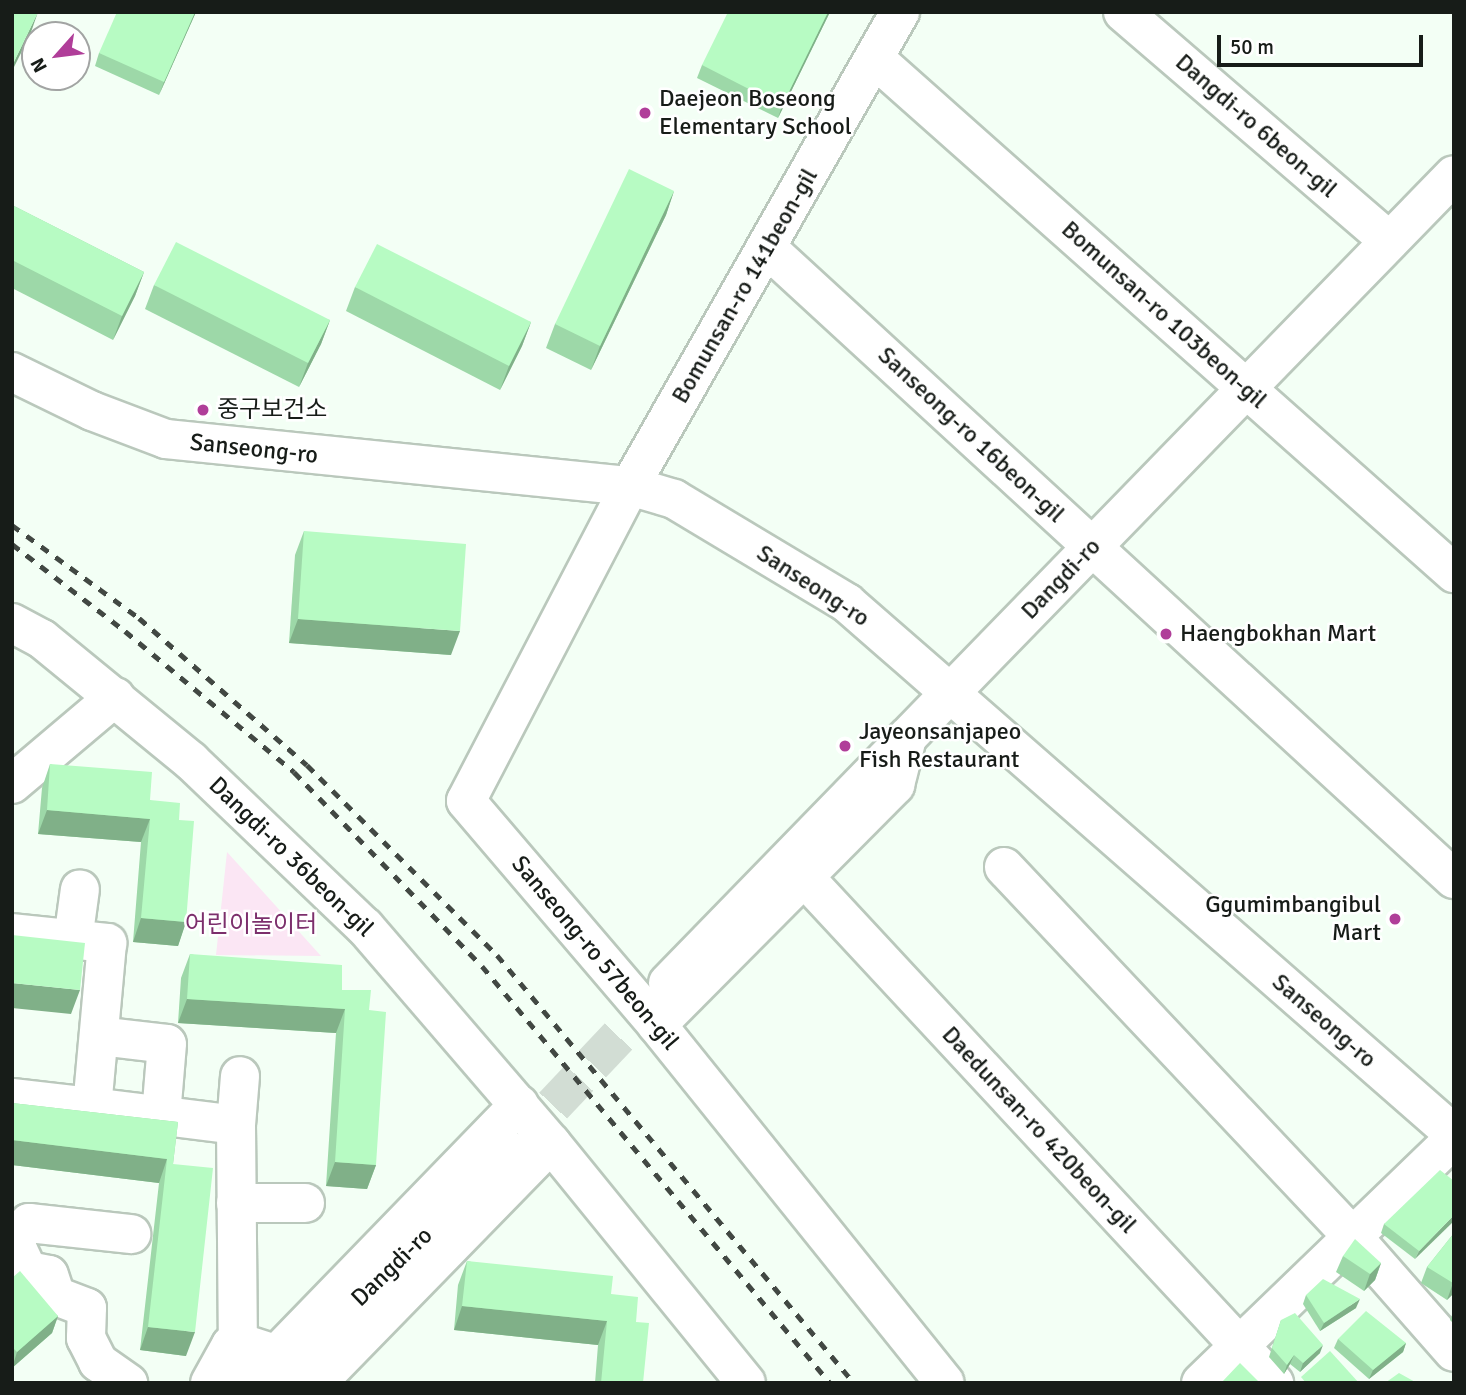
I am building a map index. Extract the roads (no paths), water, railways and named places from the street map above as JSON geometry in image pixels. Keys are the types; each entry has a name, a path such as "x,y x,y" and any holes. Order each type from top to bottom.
{"street":[{"name":"Bomunsan-ro 141beon-gil","path":"630,486 900,12"},
{"name":"Dangdi-ro 6beon-gil","path":"1124,12 1389,241"},
{"name":"Bomunsan-ro 103beon-gil","path":"874,58 1454,573"},
{"name":"Dangdi-ro","path":"668,983 1454,175"},
{"name":"Sanseong-ro 16beon-gil","path":"767,248 1454,879"},
{"name":"Sanseong-ro","path":"12,372 92,411 166,439 630,486 674,499 847,603 1454,1136 1201,1383"},
{"name":"Sanseong-ro 57beon-gil","path":"630,486 466,801 631,993 945,1383"},
{"name":"Dangdi-ro 36beon-gil","path":"12,623 42,639 115,696 191,761 365,927 529,1131 746,1383"},
{"path":"12,784 115,696"},
{"path":"631,993 867,759 906,738"},
{"path":"657,1026 895,785 906,738"},
{"path":"12,802 13,796 45,771 55,769"},
{"path":"1004,867 1352,1236 1454,1352"},
{"name":"Daedunsan-ro 420beon-gil","path":"804,877 1274,1383"},
{"path":"73,940 80,889"},
{"path":"12,933 107,943 92,1107"},
{"path":"99,1036 167,1044 161,1116"},
{"path":"240,1076 236,1125 238,1342 267,1369"},
{"path":"12,1098 236,1125"},
{"name":"Dangdi-ro","path":"267,1369 529,1131"},
{"path":"317,1383 529,1131"},
{"path":"236,1203 305,1203"},
{"path":"128,1383 98,1362 86,1338 87,1308 56,1296 49,1275 29,1271 13,1238 29,1223 131,1234"},
{"path":"210,1383 230,1346 267,1369"}],"tunnel":[{"path":"514,1147 667,985"}],"railway":[{"path":"12,525 139,618 307,765 497,955 854,1383"},
{"path":"12,544 125,631 294,772 482,966 830,1383"}],"place":[{"name":"Daejeon Boseong Elementary School","path":"645,113"},
{"name":"중구보건소","path":"203,410"},
{"name":"Haengbokhan Mart","path":"1166,634"},
{"name":"Jayeonsanjapeo Fish Restaurant","path":"845,746"},
{"name":"Ggumimbangibul Mart","path":"1395,919"}],"park label":[{"name":"어린이놀이터","path":"251,925"}]}
